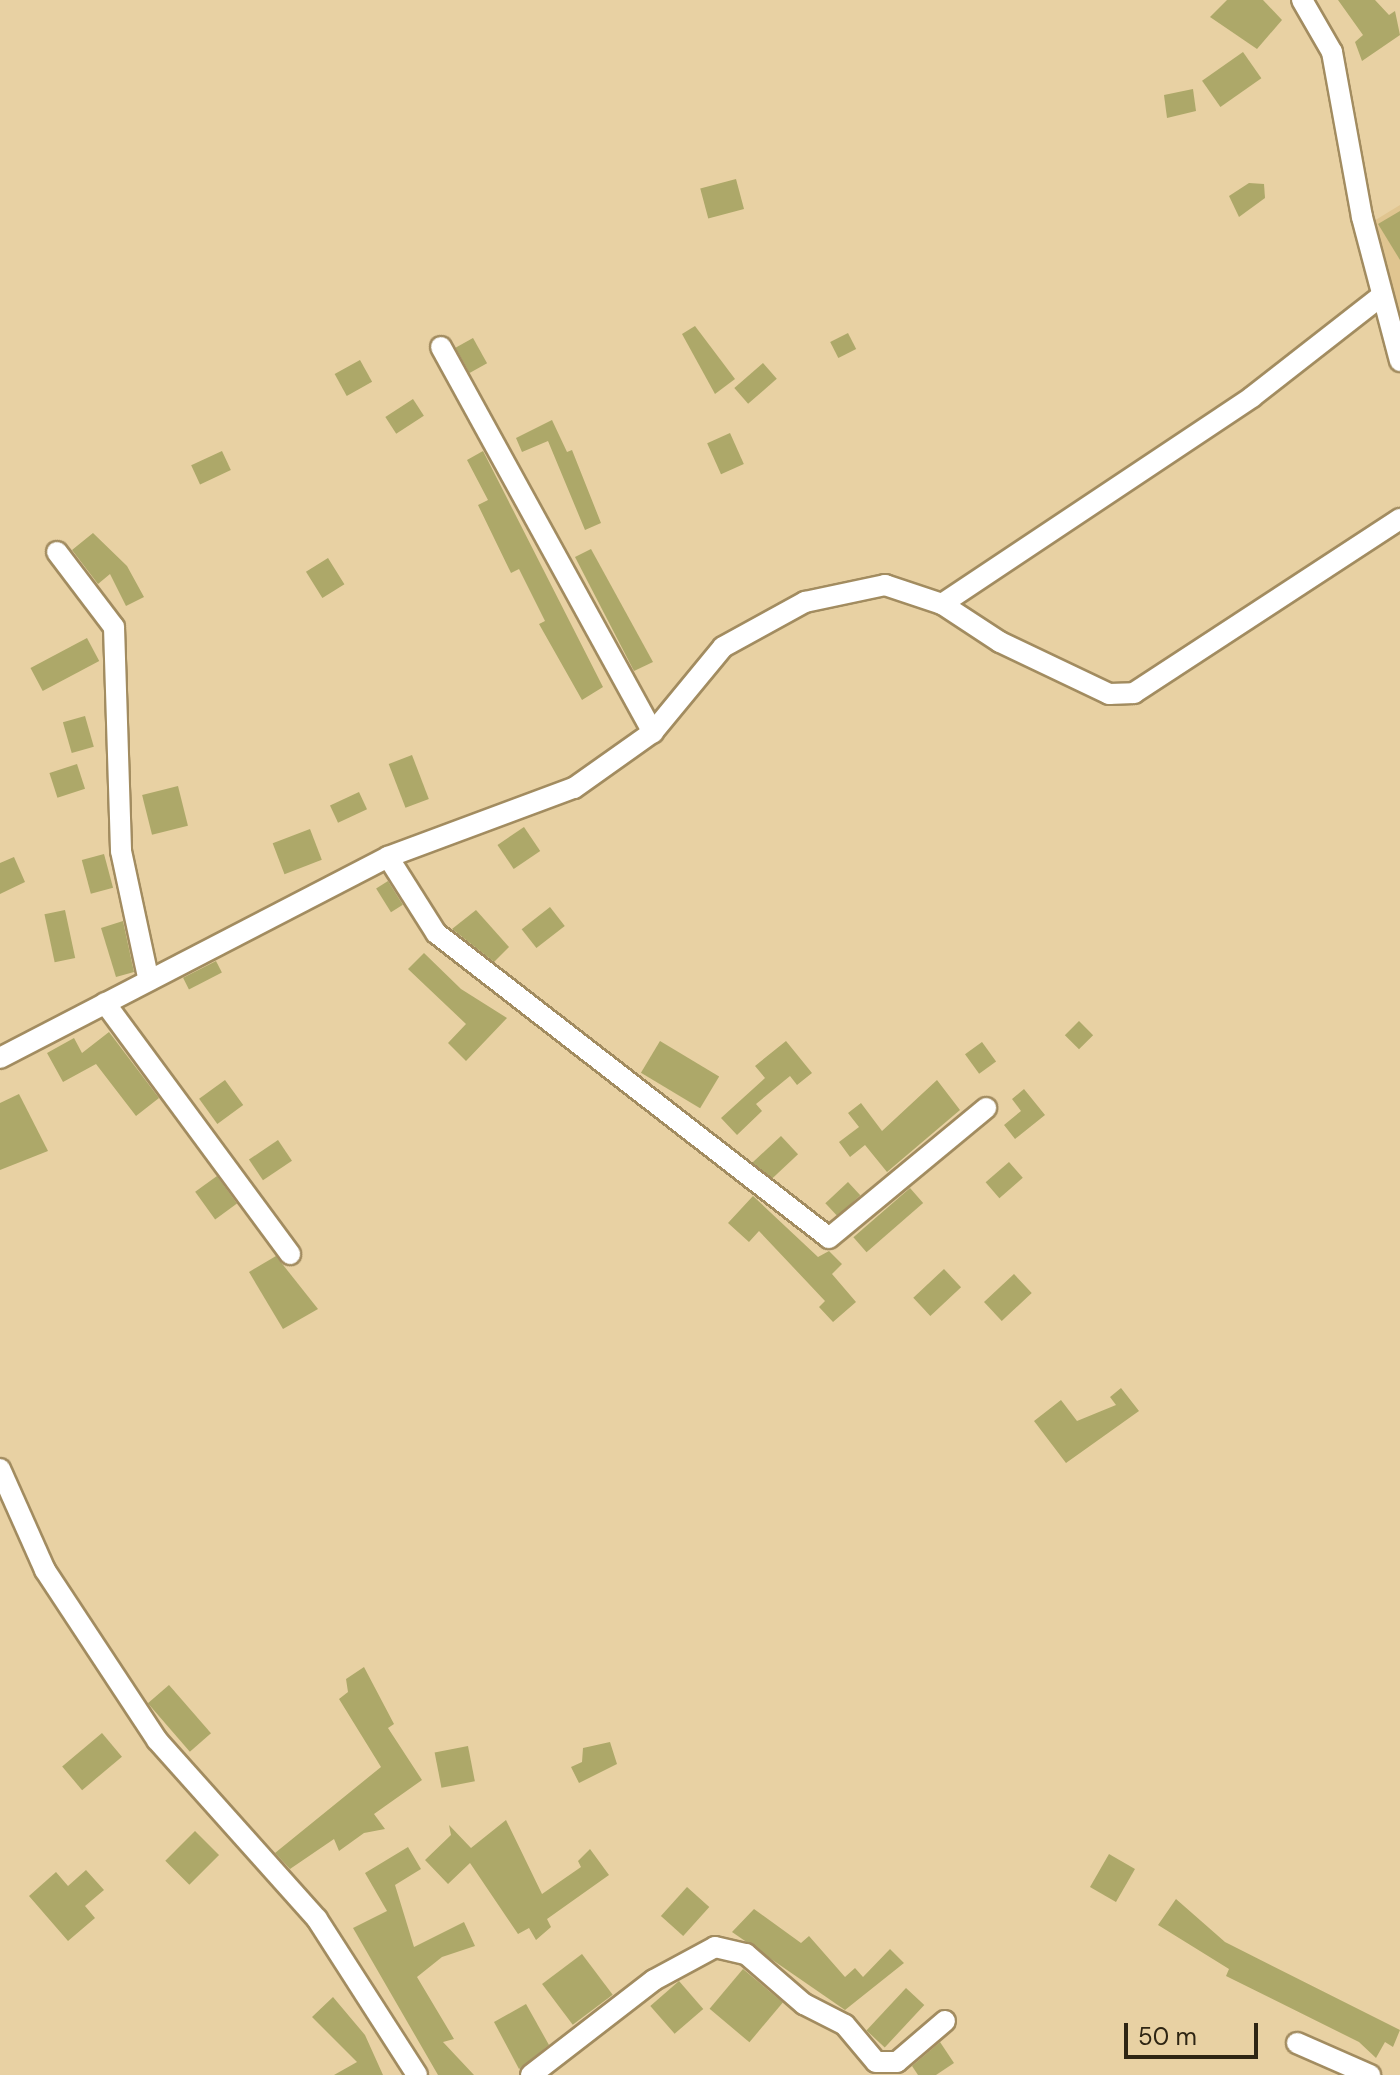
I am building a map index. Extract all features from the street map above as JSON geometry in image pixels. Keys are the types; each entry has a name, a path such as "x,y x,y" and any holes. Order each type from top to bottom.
{"street":[{"path":"1302,0 1332,52 1380,297 1400,361"},
{"path":"942,604 1252,397 1380,297"},
{"path":"441,347 653,732"},
{"path":"0,1058 148,977 388,857 574,788 653,732 723,647 805,602 885,585 942,604 1000,642 1109,694 1134,693 1400,519"},
{"path":"57,552 114,627 121,851 148,977"},
{"path":"388,857 436,933 829,1238 986,1108"},
{"path":"105,1003 290,1254"},
{"path":"0,1469 45,1570 157,1740 317,1919 417,2075"},
{"path":"531,2075 654,1980 715,1947 746,1954 804,2004 845,2025 876,2062 897,2062 945,2021"},
{"path":"1297,2043 1370,2075"}],"shaded area":[{"path":"1400,205 1400,323 1369,224"}],"building":[{"path":"1227,0 1263,0 1282,20 1257,49 1210,17"},
{"path":"1338,0 1375,0 1389,15 1395,11 1400,35 1362,61 1355,42 1363,35"},
{"path":"1243,52 1261,78 1220,107 1202,81"},
{"path":"1193,89 1196,111 1167,118 1164,95"},
{"path":"736,179 744,209 708,219 700,189"},
{"path":"1249,183 1264,184 1265,198 1239,217 1229,196"},
{"path":"1400,211 1400,260 1378,224"},
{"path":"695,326 735,379 715,394 682,334"},
{"path":"848,333 856,349 838,358 830,342"},
{"path":"473,338 487,363 470,373 456,348"},
{"path":"360,360 372,382 347,396 335,374"},
{"path":"763,363 777,379 748,404 734,388"},
{"path":"413,399 424,416 396,434 385,417"},
{"path":"552,420 567,452 572,450 601,523 585,530 548,441 522,452 516,438"},
{"path":"730,433 744,464 721,474 707,443"},
{"path":"222,451 231,470 200,484 191,465"},
{"path":"483,451 603,687 582,700 539,624 545,621 519,569 511,573 478,505 488,500 467,460"},
{"path":"93,533 127,566 144,597 126,606 110,574 98,584 72,550"},
{"path":"591,549 653,662 634,671 575,557"},
{"path":"328,558 344,584 322,598 306,572"},
{"path":"87,638 99,661 43,691 30,668"},
{"path":"85,716 94,747 72,753 63,722"},
{"path":"412,755 429,799 406,808 389,764"},
{"path":"77,764 85,789 57,798 49,773"},
{"path":"178,786 188,826 152,835 142,795"},
{"path":"359,792 367,809 338,823 330,806"},
{"path":"524,827 540,851 514,869 497,845"},
{"path":"310,829 322,860 284,874 273,843"},
{"path":"104,854 113,888 91,894 82,860"},
{"path":"14,857 25,882 0,894 0,863"},
{"path":"388,881 403,905 391,912 376,888"},
{"path":"550,907 565,926 536,948 522,929"},
{"path":"65,910 75,958 55,962 44,914"},
{"path":"476,910 509,947 494,962 452,929"},
{"path":"123,921 134,972 116,977 101,928"},
{"path":"424,953 461,989 507,1018 466,1061 448,1043 466,1024 408,969"},
{"path":"216,961 222,973 189,989 183,978"},
{"path":"1079,1021 1093,1035 1079,1049 1065,1035"},
{"path":"109,1032 159,1098 136,1116 96,1064 63,1082 47,1053 74,1038 82,1053"},
{"path":"660,1041 719,1077 700,1108 641,1073"},
{"path":"786,1041 812,1073 797,1085 790,1076 756,1104 762,1111 737,1135 721,1118 765,1078 755,1066"},
{"path":"982,1042 996,1061 979,1074 965,1054"},
{"path":"225,1080 243,1105 217,1124 199,1099"},
{"path":"937,1080 960,1110 887,1172 865,1145 850,1157 839,1142 859,1127 848,1113 861,1103 882,1131"},
{"path":"1024,1089 1045,1115 1015,1139 1004,1125 1021,1111 1012,1099"},
{"path":"19,1094 48,1151 0,1170 0,1103"},
{"path":"781,1136 798,1154 770,1181 752,1163"},
{"path":"278,1140 292,1161 263,1180 249,1160"},
{"path":"1009,1162 1023,1178 999,1198 986,1182"},
{"path":"217,1176 237,1204 215,1219 195,1192"},
{"path":"848,1182 860,1195 838,1216 825,1203"},
{"path":"910,1188 923,1203 867,1252 853,1237"},
{"path":"753,1196 818,1257 829,1251 842,1264 832,1274 856,1302 833,1322 819,1307 825,1301 759,1231 749,1242 728,1223"},
{"path":"276,1256 318,1309 283,1329 249,1272"},
{"path":"944,1269 961,1287 930,1316 913,1298"},
{"path":"1014,1274 1032,1293 1002,1321 984,1302"},
{"path":"1121,1388 1139,1411 1066,1463 1034,1421 1061,1400 1077,1421 1116,1405 1110,1397"},
{"path":"364,1667 394,1724 388,1728 422,1780 374,1814 385,1829 364,1833 339,1851 334,1839 290,1869 275,1853 381,1767 339,1699 348,1692 346,1679"},
{"path":"169,1685 211,1733 190,1752 148,1703"},
{"path":"102,1733 122,1757 82,1790 62,1766"},
{"path":"610,1742 617,1764 579,1783 571,1767 582,1762 583,1748"},
{"path":"468,1746 475,1781 441,1788 435,1752"},
{"path":"506,1820 542,1894 581,1867 578,1861 590,1849 609,1875 547,1919 551,1927 536,1940 529,1928 518,1934 470,1863 448,1884 425,1860 451,1835 449,1825 471,1848"},
{"path":"195,1831 219,1855 189,1885 165,1861"},
{"path":"408,1847 421,1869 395,1885 414,1947 464,1922 475,1946 442,1957 417,1977 454,2039 443,2042 474,2075 438,2075 353,1928 387,1911 365,1873"},
{"path":"1109,1854 1135,1869 1116,1902 1090,1887"},
{"path":"86,1870 104,1890 85,1906 95,1918 68,1941 29,1896 56,1872 68,1886"},
{"path":"687,1887 709,1907 683,1936 661,1916"},
{"path":"1176,1899 1225,1942 1400,2030 1393,2047 1385,2042 1376,2058 1359,2042 1226,1976 1229,1969 1158,1925"},
{"path":"754,1909 801,1943 809,1936 845,1977 855,1968 863,1977 890,1949 904,1963 845,2010 732,1932"},
{"path":"582,1954 613,1995 573,2025 542,1984"},
{"path":"743,1969 783,2002 749,2042 710,2009"},
{"path":"679,1981 703,2009 675,2034 650,2006"},
{"path":"906,1988 924,2005 885,2047 866,2030"},
{"path":"333,1997 365,2035 383,2075 334,2075 357,2062 312,2017"},
{"path":"526,2004 549,2045 519,2069 494,2022"},
{"path":"940,2042 954,2063 936,2075 918,2075 912,2066"}]}
